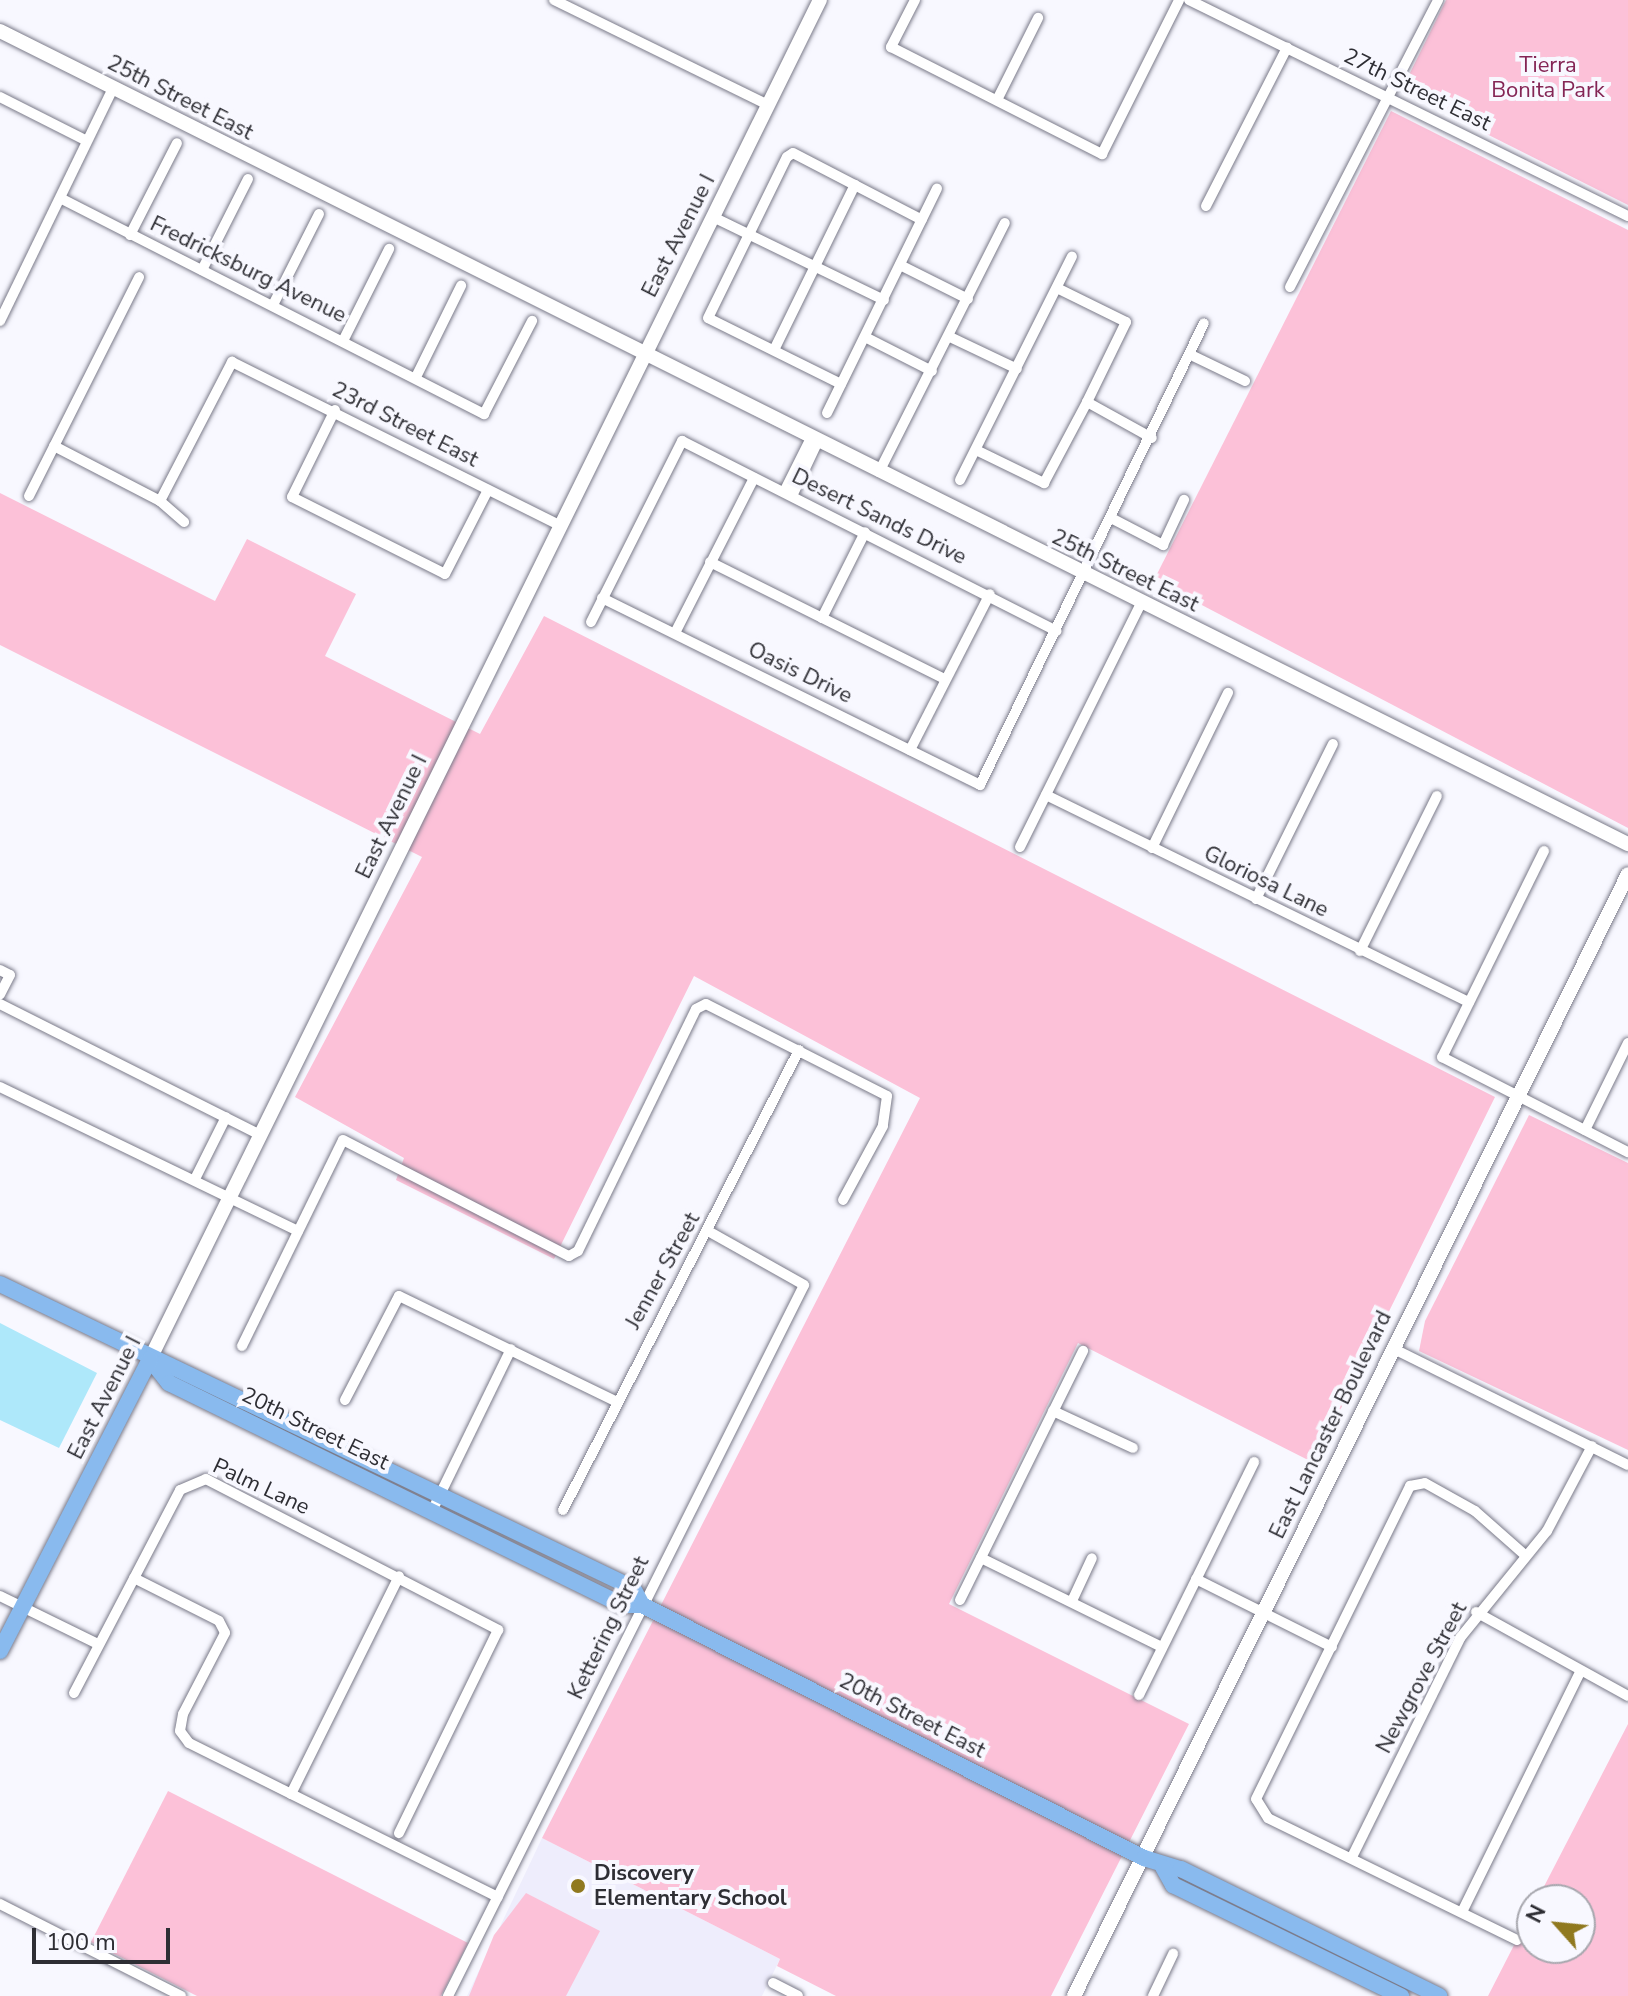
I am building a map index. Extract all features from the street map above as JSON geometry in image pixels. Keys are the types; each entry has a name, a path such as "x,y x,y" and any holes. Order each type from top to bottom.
{"main road":[{"name":"East Avenue I","path":"0,1651 150,1359 820,0"},
{"name":"25th Street East","path":"0,31 338,205 1628,844"},
{"name":"East Lancaster Boulevard","path":"1074,1996 1628,874"},
{"name":"20th Street East","path":"0,1284 150,1359 176,1363 633,1588 642,1605"},
{"name":"20th Street East","path":"150,1359 169,1383 622,1605 642,1605 1144,1858 1163,1867 1181,1869 1439,1996"},
{"name":"20th Street East","path":"1163,1867 1173,1885 1401,1996"}],"street":[{"path":"554,0 768,105"},
{"path":"915,0 891,47 1102,154 1179,0"},
{"name":"27th Street East","path":"1189,0 1628,216"},
{"path":"1290,287 1438,0"},
{"path":"997,100 1038,18"},
{"path":"1206,206 1287,48"},
{"path":"0,321 62,199 113,88"},
{"path":"0,97 87,141"},
{"path":"130,235 177,143"},
{"path":"841,384 708,318 787,157 793,153 922,220"},
{"path":"202,270 248,179"},
{"path":"774,350 855,185"},
{"path":"827,413 937,188"},
{"name":"Fredricksburg Avenue","path":"62,199 344,339 484,414 532,321"},
{"path":"273,305 319,214"},
{"path":"713,217 884,300"},
{"path":"879,472 1005,223"},
{"path":"344,339 389,249"},
{"path":"960,480 1072,256"},
{"path":"900,265 968,299"},
{"path":"29,496 139,277"},
{"path":"416,377 461,286"},
{"path":"976,450 1044,483 1087,402 1126,322 1057,288"},
{"path":"1057,631 1152,438 1204,323"},
{"path":"865,337 932,371"},
{"path":"950,337 1017,369"},
{"path":"1191,355 1245,381"},
{"name":"23rd Street East","path":"160,501 232,362 335,410 559,525"},
{"path":"1087,402 1152,438"},
{"path":"335,410 292,497 445,574 488,490"},
{"path":"788,494 815,440"},
{"name":"Desert Sands Drive","path":"602,598 682,441 990,594 1057,631"},
{"path":"54,446 160,501 184,522"},
{"path":"675,633 754,478"},
{"path":"1111,518 1163,545 1184,500"},
{"path":"822,618 865,532"},
{"path":"710,562 945,679"},
{"path":"910,750 990,594"},
{"path":"591,622 602,598"},
{"name":"Oasis Drive","path":"602,598 980,785 1057,631"},
{"path":"1020,847 1141,603"},
{"path":"1152,848 1228,693"},
{"path":"1256,899 1333,744"},
{"name":"Gloriosa Lane","path":"1046,795 1469,1002"},
{"path":"1360,951 1437,796"},
{"path":"1544,851 1442,1057 1628,1152"},
{"path":"0,970 10,975 0,995"},
{"path":"0,1004 261,1135"},
{"path":"242,1346 343,1140 569,1256 578,1251 696,1009 706,1004 887,1096 883,1126 843,1200"},
{"path":"1585,1130 1628,1043"},
{"name":"Jenner Street","path":"563,1510 799,1050"},
{"path":"0,1087 298,1231"},
{"path":"195,1179 226,1117"},
{"name":"Kettering Street","path":"448,1996 801,1278 708,1231"},
{"path":"345,1400 399,1296 617,1402"},
{"path":"432,1511 511,1349"},
{"path":"1394,1349 1628,1465"},
{"path":"960,1600 1083,1351"},
{"path":"1053,1411 1133,1448"},
{"name":"Newgrove Street","path":"1352,1857 1476,1612 1560,1512 1592,1446"},
{"path":"1139,1695 1254,1462"},
{"name":"Palm Lane","path":"74,1693 180,1490 206,1479 490,1622 498,1630 494,1644 399,1833"},
{"path":"1516,1939 1257,1808 1332,1647 1415,1483 1475,1511 1526,1556"},
{"path":"981,1558 1162,1647"},
{"path":"1072,1601 1092,1558"},
{"path":"291,1794 399,1576"},
{"path":"134,1578 219,1621 225,1633 183,1714 180,1731 189,1743 498,1897"},
{"path":"1196,1579 1332,1647"},
{"path":"0,1596 98,1644"},
{"path":"1476,1612 1628,1696"},
{"path":"1462,1912 1580,1672"},
{"path":"0,1904 181,1996"},
{"path":"1153,1996 1173,1954"},
{"path":"773,1983 798,1996"}],"shaded area":[{"name":"Discovery Elementary School","path":"542,1838 780,1959 762,1996 467,1996"}],"green space":[{"name":"Tierra Bonita Park","path":"1446,0 1628,0 1628,205 1407,94 1404,85"},
{"path":"1391,111 1628,230 1628,828 1154,580"},
{"path":"0,493 215,601 247,539 356,594 325,656 480,734 544,616 1495,1097 1314,1463 1078,1343 949,1604 1189,1724 1051,1996 836,1996 777,1966 780,1959 542,1838 920,1098 694,976 554,1259 396,1180 404,1158 295,1097 422,857 0,645"},
{"path":"1529,1115 1628,1163 1628,1450 1419,1351 1425,1321"},
{"path":"1628,1724 1628,1996 1488,1996 1516,1941 1516,1964 1596,1964 1596,1884 1545,1884"},
{"path":"168,1791 468,1943 441,1996 197,1996 91,1942"},
{"path":"526,1893 600,1931 566,1996 469,1996 494,1935"}],"water":[{"path":"0,1323 97,1373 59,1448 0,1420"}],"place":[{"name":"Discovery Elementary School","path":"578,1886"}]}
